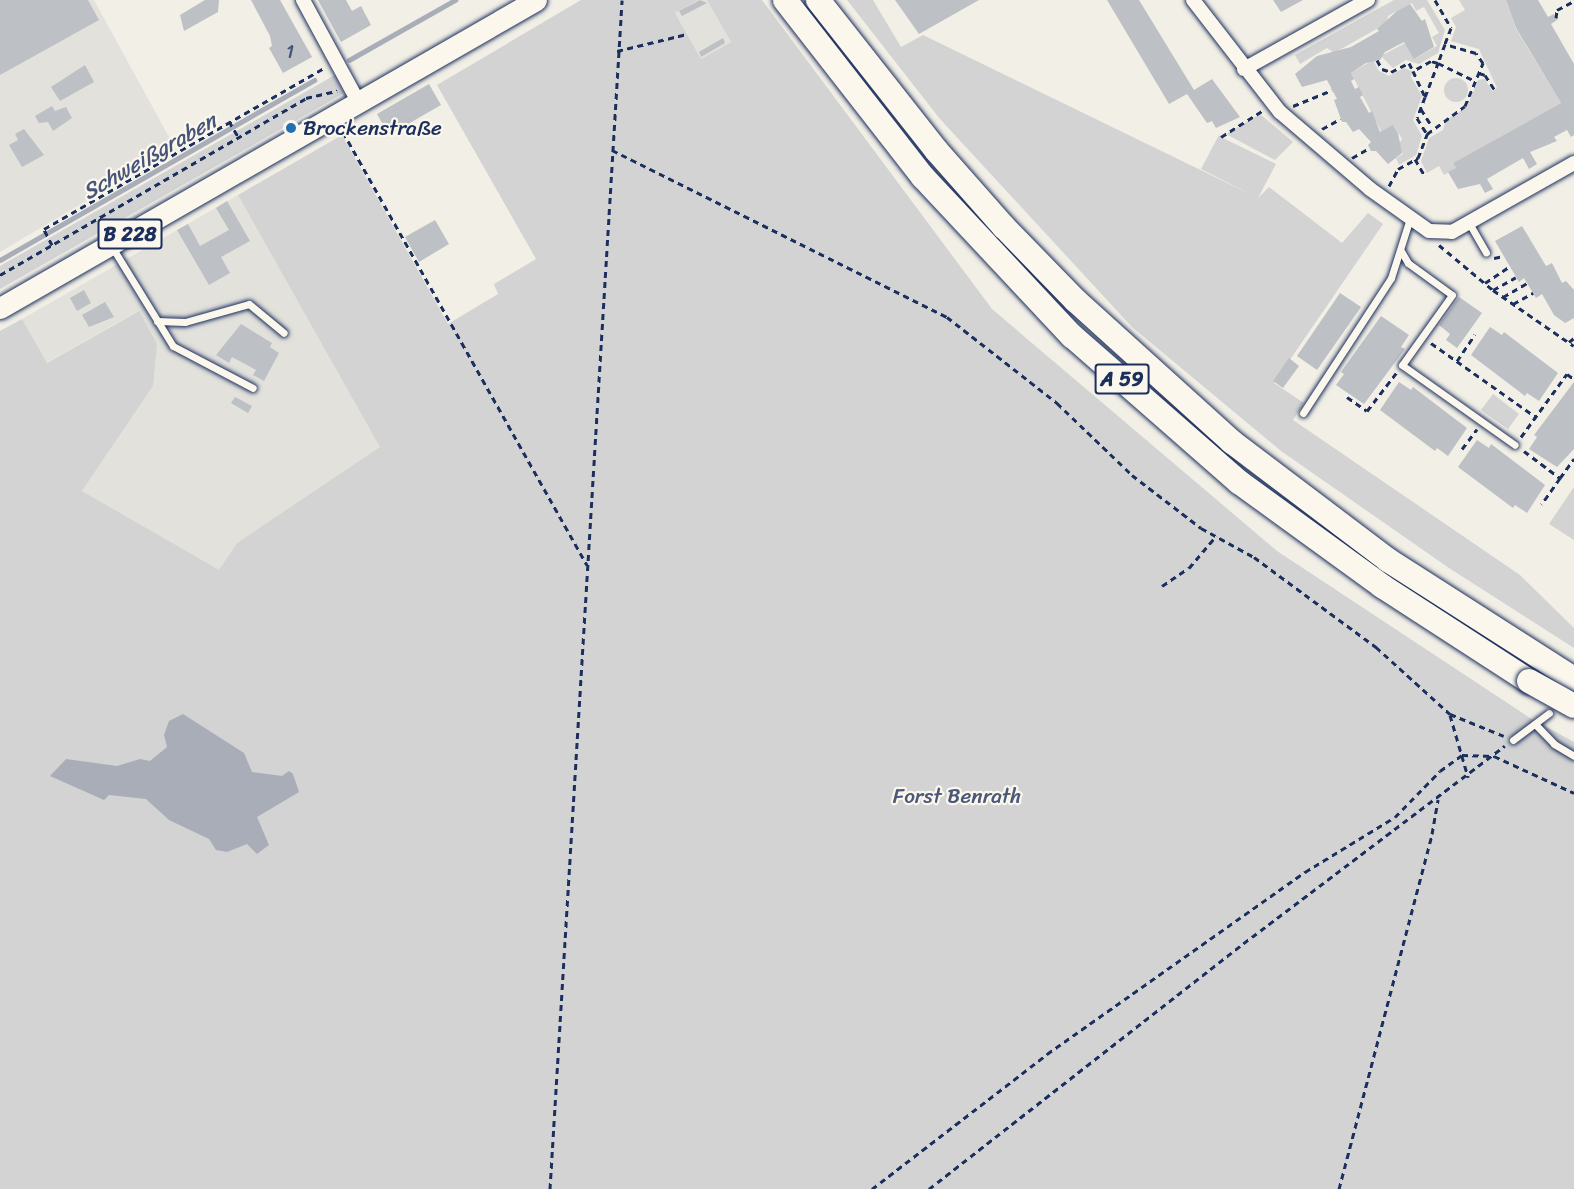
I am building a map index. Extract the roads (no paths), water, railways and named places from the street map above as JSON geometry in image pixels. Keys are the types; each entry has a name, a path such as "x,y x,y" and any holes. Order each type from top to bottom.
{"highway":[{"name":"A 59","path":"785,0 923,177 1072,336 1239,482 1382,586 1529,681 1574,706"},
{"name":"A 59","path":"818,0 936,150 1093,317 1232,442 1388,560 1544,662 1574,679"}],"main road":[{"name":"B 228","path":"0,308 111,244 355,95 536,0"}],"street":[{"path":"303,0 355,95"},
{"path":"1193,0 1244,69 1280,112 1382,198 1429,231 1452,232 1574,163"},
{"path":"1244,69 1368,0"}],"lane":[{"path":"1303,413 1391,278 1410,218"},
{"path":"1469,223 1486,252"},
{"path":"111,244 173,346 253,388"},
{"path":"1401,251 1408,263 1452,295 1402,365 1515,445"},
{"path":"157,321 185,322 249,304 284,333"},
{"path":"1513,740 1549,713"},
{"path":"1534,724 1554,744 1574,756"}],"waterway":[{"name":"Schweißgraben","path":"349,60 455,0"},
{"name":"Schweißgraben","path":"0,260 314,80"}],"place":[{"name":"Brockenstraße","path":"291,128"}],"park label":[{"name":"Forst Benrath","path":"957,796"}]}
